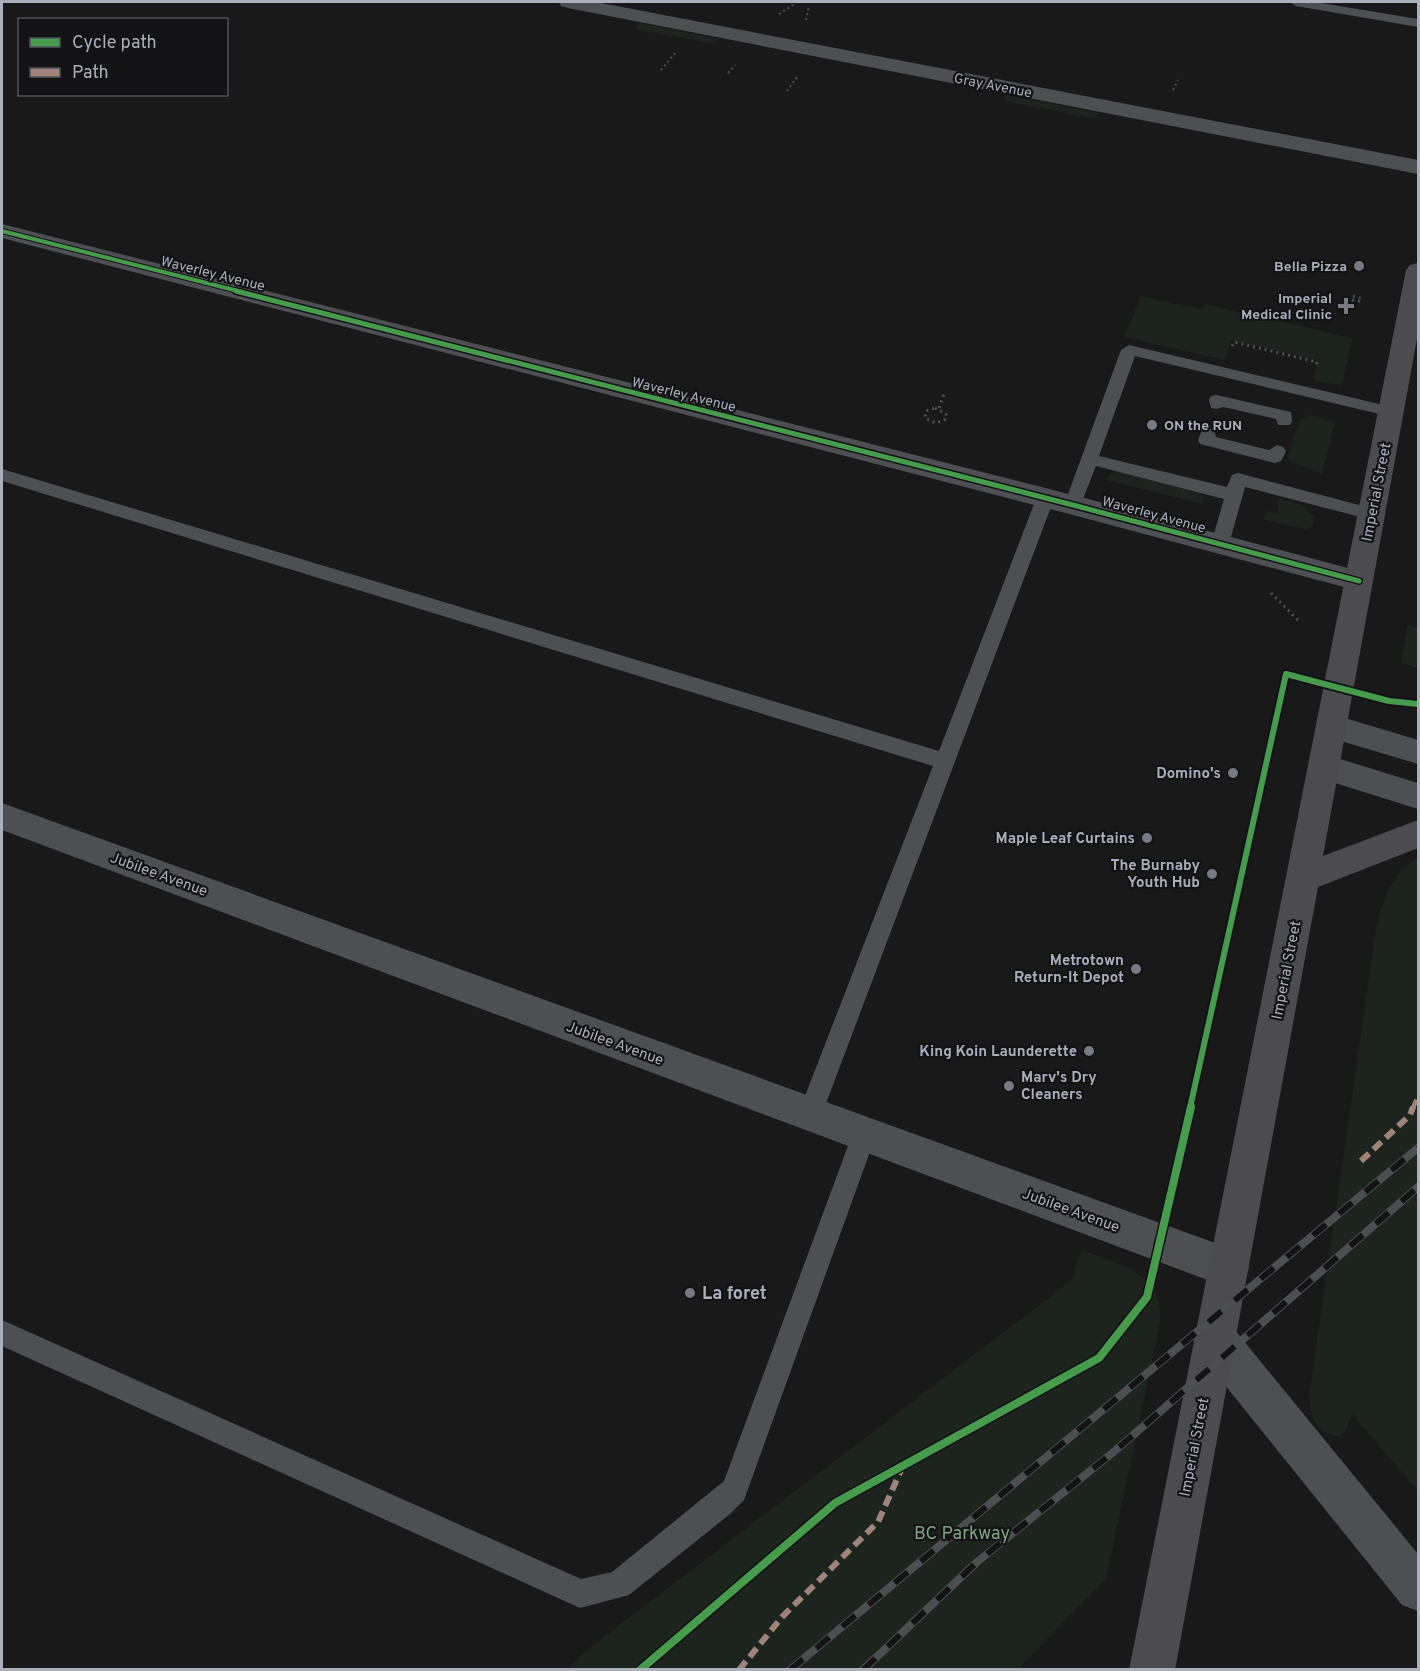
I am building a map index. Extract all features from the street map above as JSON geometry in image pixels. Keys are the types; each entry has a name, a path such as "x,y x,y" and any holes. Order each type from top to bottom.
{"main road":[{"name":"Imperial Street","path":"1152,1670 1419,270"},
{"path":"1304,878 1419,834"}],"street":[{"name":"Gray Avenue","path":"568,2 1419,166"},
{"name":"Waverley Avenue","path":"2,231 1073,505 1359,581"},
{"path":"1332,726 1419,752"},
{"path":"1324,766 1419,796"},
{"name":"Jubilee Avenue","path":"2,816 1229,1269"},
{"path":"1215,1338 1419,1589"}],"lane":[{"path":"1296,2 1419,23"},
{"path":"1073,505 1129,350 1392,412"},
{"path":"1252,410 1261,381"},
{"path":"1216,404 1217,400 1285,416 1284,421"},
{"path":"1208,434 1206,440 1243,446 1275,457 1277,451"},
{"path":"1220,544 1235,487 1232,477 1243,446"},
{"path":"1089,459 1372,514"},
{"path":"2,475 944,761"},
{"path":"810,1114 1045,499"},
{"path":"2,1333 580,1594 619,1585 720,1504 734,1490 864,1135"}],"path":[{"path":"661,70 677,52"},
{"path":"1353,298 1364,301"},
{"path":"939,408 944,394"},
{"path":"939,408 946,414 944,420 934,423 925,418 926,411 939,408"},
{"path":"1267,588 1298,620"}],"green space":[{"path":"640,23 718,39 714,44 635,29"},
{"path":"1007,95 1098,113 1095,119 1004,101"},
{"path":"1141,296 1203,310 1205,304 1352,338 1342,386 1314,380 1318,360 1231,340 1225,360 1124,337"},
{"path":"1310,415 1335,422 1322,474 1291,462 1288,456 1300,420"},
{"path":"1120,472 1199,493 1204,497 1203,504 1106,480 1112,473"},
{"path":"1279,497 1302,506 1314,516 1312,527 1306,529 1264,520 1266,511 1277,513"},
{"path":"1408,625 1418,628 1418,668 1401,663"},
{"path":"1418,858 1418,1491 1352,1414 1342,1435 1334,1436 1321,1429 1314,1420 1309,1396 1376,930 1385,898 1394,880 1408,864"},
{"name":"BC Parkway","path":"1081,1250 1124,1266 1147,1282 1155,1292 1160,1306 1160,1323 1106,1579 1018,1669 567,1669 592,1646 1072,1280"}],"railway":[{"path":"790,1670 1418,1148"},
{"path":"863,1670 977,1562 1116,1450 1418,1187"}],"marked path":[{"path":"1361,1161 1410,1115 1418,1096"},
{"path":"739,1670 782,1617 878,1522 902,1468"}],"cycle path":[{"path":"2,231 1073,505 1359,581"},
{"path":"640,1670 835,1503 1099,1358 1147,1297 1151,1286 1286,674 1389,701 1418,704"}],"place":[{"name":"Bella Pizza","path":"1359,266"},
{"name":"Imperial Medical Clinic","path":"1346,306"},
{"name":"ON the RUN","path":"1152,425"},
{"name":"Domino's","path":"1233,773"},
{"name":"Maple Leaf Curtains","path":"1147,838"},
{"name":"The Burnaby Youth Hub","path":"1212,874"},
{"name":"Metrotown Return-It Depot","path":"1136,969"},
{"name":"King Koin Launderette","path":"1089,1051"},
{"name":"Marv's Dry Cleaners","path":"1009,1086"},
{"name":"La foret","path":"690,1293"}]}
